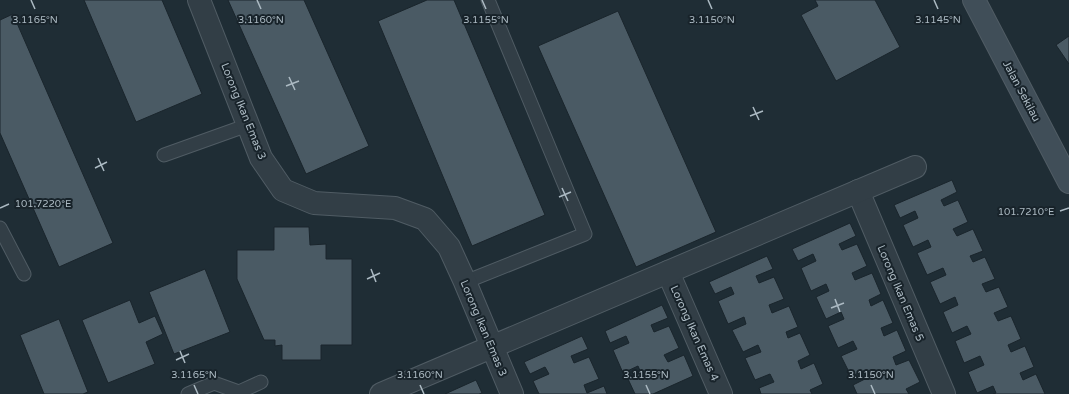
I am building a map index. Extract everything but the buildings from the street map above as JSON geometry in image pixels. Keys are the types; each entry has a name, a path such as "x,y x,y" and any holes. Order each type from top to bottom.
{"street":[{"name":"Lorong Ikan Emas 3","path":"199,0 261,158 283,190 314,203 395,208 425,219 449,247 512,394"},
{"name":"Jalan Sekilau","path":"974,0 1069,182"},
{"path":"381,394 915,167"},
{"name":"Lorong Ikan Emas 5","path":"858,191 944,394"},
{"name":"Lorong Ikan Emas 4","path":"668,272 722,394"}],"lane":[{"path":"465,282 584,234 488,0"},
{"path":"164,155 248,125"},
{"path":"0,228 24,274"},
{"path":"188,394 214,383 239,392 261,382"}]}
